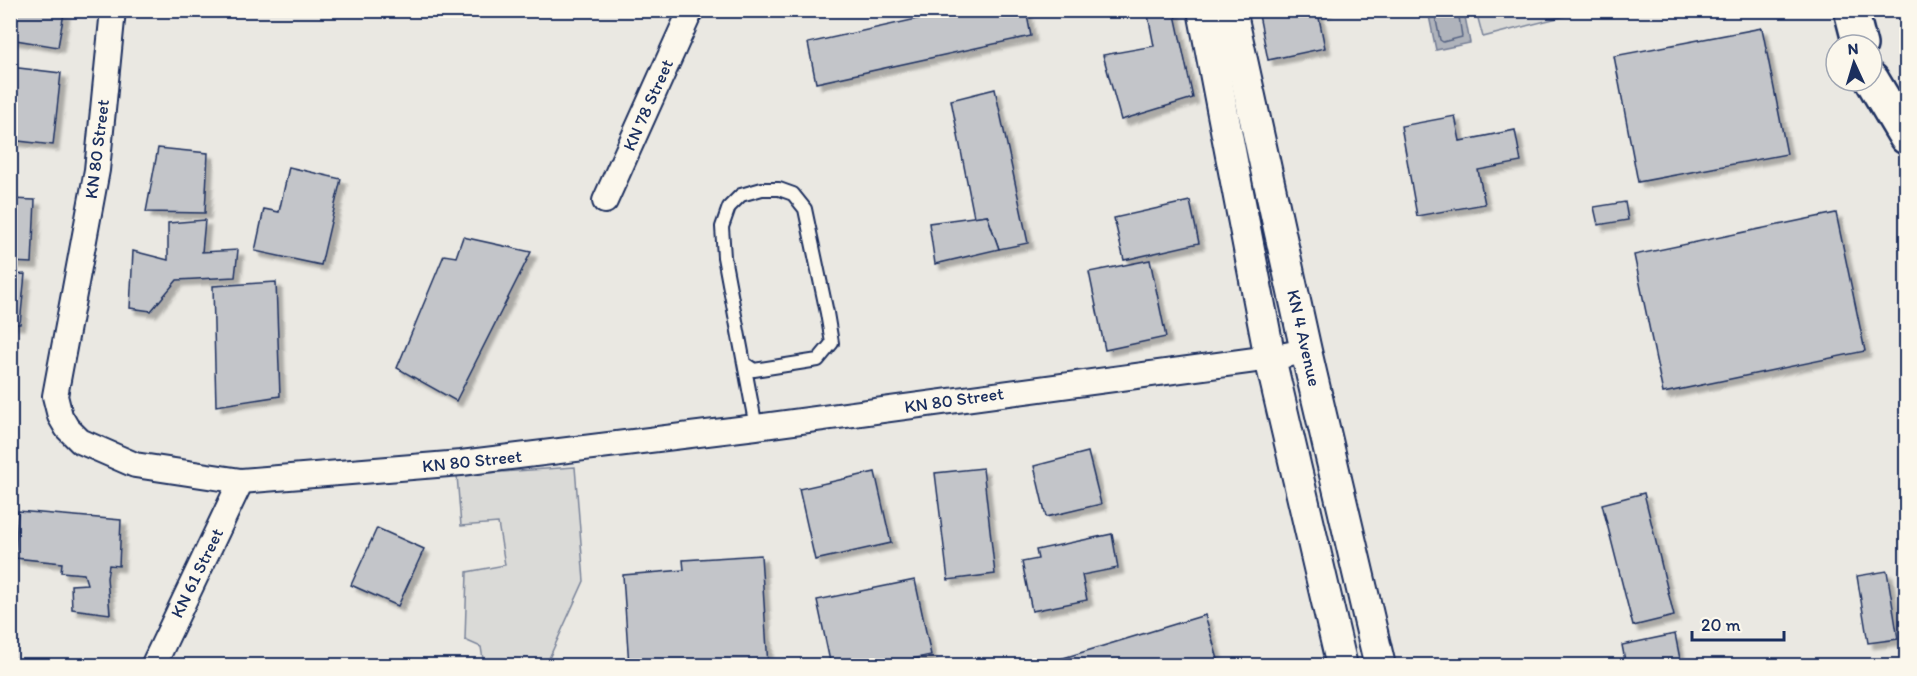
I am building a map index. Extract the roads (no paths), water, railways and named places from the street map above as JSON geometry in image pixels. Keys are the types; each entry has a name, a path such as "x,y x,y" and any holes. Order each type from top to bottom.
{"main road":[{"path":"1851,10 1857,33"},
{"path":"1880,93 1906,137"}],"street":[{"name":"KN 80 Street","path":"113,10 97,170 55,396 60,416 67,428 80,441 135,465 241,481 461,463 756,427 1270,358 1306,351"},
{"name":"KN 78 Street","path":"605,201 692,10"},
{"name":"KN 4 Avenue","path":"1203,10 1270,358 1342,666"},
{"name":"KN 4 Avenue","path":"1231,10 1306,351 1380,666"},
{"name":"KN 61 Street","path":"153,666 241,481"}],"lane":[{"path":"745,364 754,370 818,360 832,343 805,209 793,194 779,189 762,189 741,195 729,207 722,227 724,257 756,427"}],"water":[{"path":"1428,11 1464,11 1470,43 1436,50"}]}
